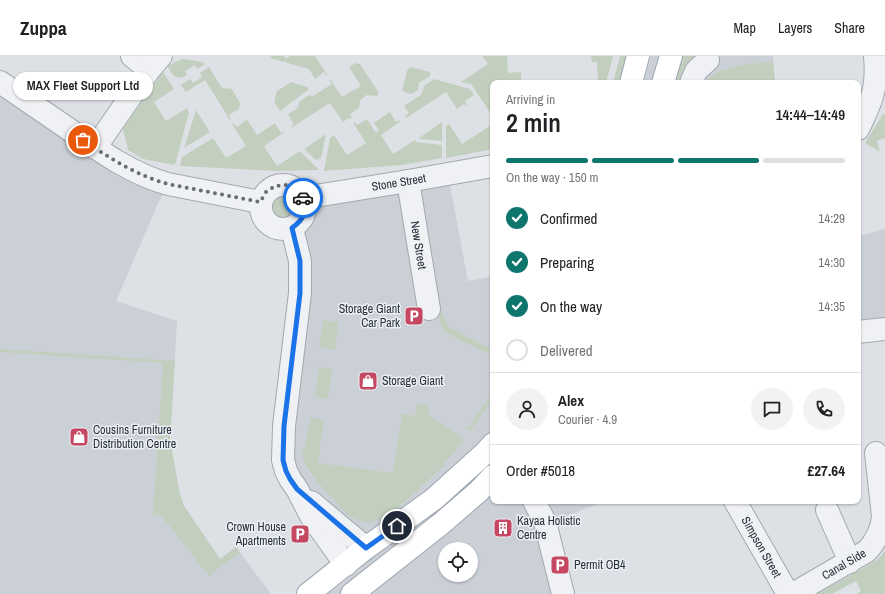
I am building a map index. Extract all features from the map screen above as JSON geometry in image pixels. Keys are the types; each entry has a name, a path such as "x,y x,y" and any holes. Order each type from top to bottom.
{"main road":[{"path":"632,80 638,56"},
{"path":"651,80 657,56"},
{"path":"665,80 671,56"},
{"path":"467,469 490,436"},
{"path":"308,594 346,565 369,556 490,447"},
{"path":"369,556 382,559 439,518 490,477"},
{"path":"354,592 442,523 479,491 490,478"},
{"path":"354,592 370,570 369,556"}],"street":[{"path":"95,148 155,63 132,56"},
{"path":"861,124 880,87 876,72 875,56"},
{"path":"692,80 696,71 708,60"},
{"path":"0,82 95,148 129,169 160,182 260,202"},
{"name":"Stone Street","path":"303,198 490,167"},
{"name":"New Street","path":"408,181 429,309"},
{"path":"286,185 296,189 303,198 305,209 301,221 292,228 279,230 268,225 261,215 260,202 266,192 275,186 286,185"},
{"path":"292,228 300,261 300,293 284,426 283,460 286,471 311,516 346,565"},
{"path":"861,332 885,329"},
{"name":"Canal Side","path":"793,594 850,562 867,551 874,543 882,525 883,516 876,453"},
{"path":"297,489 369,556"},
{"path":"536,504 546,525 563,594"},
{"name":"Simpson Street","path":"737,504 788,594"},
{"path":"827,510 850,562"}],"shaded area":[{"path":"651,56 773,56 775,80 644,80"},
{"path":"0,82 168,184 116,301 177,321 170,440 180,495 184,506 220,559 236,547 271,594 0,594"},
{"path":"448,174 468,281 490,277 490,504 597,504 546,525 563,594 328,594 362,568 297,489 284,426 292,228 301,221 305,209 303,198"},
{"path":"885,229 885,329 861,332 861,235"}],"green space":[{"path":"271,56 284,56 286,59 290,56 315,56 328,76 324,72 315,79 309,69 270,58"},
{"path":"482,56 507,56 508,73 521,72 521,80 490,80 490,112 471,84 461,82 488,64"},
{"path":"591,56 613,56 607,80 598,80 597,62 592,62"},
{"path":"620,56 627,56 621,80 614,80"},
{"path":"680,56 696,56 685,80 673,80"},
{"path":"184,59 202,62 205,64 197,69 195,65 185,71 187,75 181,78 174,76 167,66"},
{"path":"773,61 775,80 708,80 717,72 736,66"},
{"path":"356,63 360,64 379,93 377,96 367,95 360,100 359,108 350,114 352,118 349,118 343,122 330,103 291,128 294,124 288,114 298,108 299,102 309,95 313,96 332,84 329,80 330,79 342,97 361,86 349,67"},
{"path":"209,67 222,88 232,89 240,103 239,109 229,115 230,120 205,80 186,92 181,85 190,79 193,83 202,77 200,73"},
{"path":"410,67 430,72 430,76 419,83 418,90 411,94 402,91 407,71"},
{"path":"163,72 174,89 154,102 166,121 187,108 189,112 175,165 143,159 128,150 123,129"},
{"path":"434,79 470,89 474,95 465,101 466,106 464,104 457,109 446,92 406,118 405,116 409,113 404,106 422,94 424,86"},
{"path":"291,82 309,89 280,111 274,102 277,91"},
{"path":"196,110 210,132 184,148"},
{"path":"390,112 396,122 401,121 381,135 393,154 415,140 416,142 442,145 442,158 402,165 324,171 330,138 334,135 347,155 366,143 353,123 355,122 357,125 367,119 376,133 379,130 374,123"},
{"path":"883,114 885,114 885,138 877,141 880,152 865,143"},
{"path":"246,120 257,135 275,123 281,133 286,131 264,146 277,166 300,151 319,170 277,171 180,166 182,157 213,138 226,158 246,146 232,124 234,123 237,127"},
{"path":"442,122 442,141 419,138"},
{"path":"449,124 462,144 490,126 490,150 446,158 446,126"},
{"path":"326,134 321,158 316,160 304,149"},
{"path":"283,195 291,199 295,207 291,215 283,219 275,215 271,207 275,199"},
{"path":"438,298 442,315 449,326 490,348 490,355 445,332 441,327 436,300"},
{"path":"323,320 338,322 335,350 319,347"},
{"path":"0,349 175,361 170,440 180,495 184,506 220,559 236,547 240,553 209,576 160,514 153,516 163,363 0,352"},
{"path":"319,367 332,369 328,399 315,398"},
{"path":"490,396 490,402 470,431 467,429"},
{"path":"417,404 430,406 428,415 464,440 442,467 386,518 368,522 355,519 347,514 314,478 306,465 302,453 305,448 310,417 324,420 318,463 393,473 402,414 415,416"},
{"path":"885,551 885,594 857,594 861,591 856,581 832,594 817,594 867,566 878,559"}],"way so far":[{"path":"83,140 129,169 160,182 260,202 266,192 275,186 286,185 296,189 303,198"}],"place":[{"name":"MAX Fleet Support Ltd","path":"83,140"},
{"name":"Storage Giant Car Park","path":"414,316"},
{"name":"Storage Giant","path":"368,381"},
{"name":"Cousins Furniture Distribution Centre","path":"79,437"},
{"name":"Kayaa Holistic Centre","path":"503,528"},
{"name":"Crown House Apartments","path":"300,534"},
{"name":"Permit OB4","path":"560,565"}],"route":[{"path":"303,198 305,209 301,221 292,228 300,261 300,293 284,426 283,460 286,471 297,489 366,548 397,526"}]}
